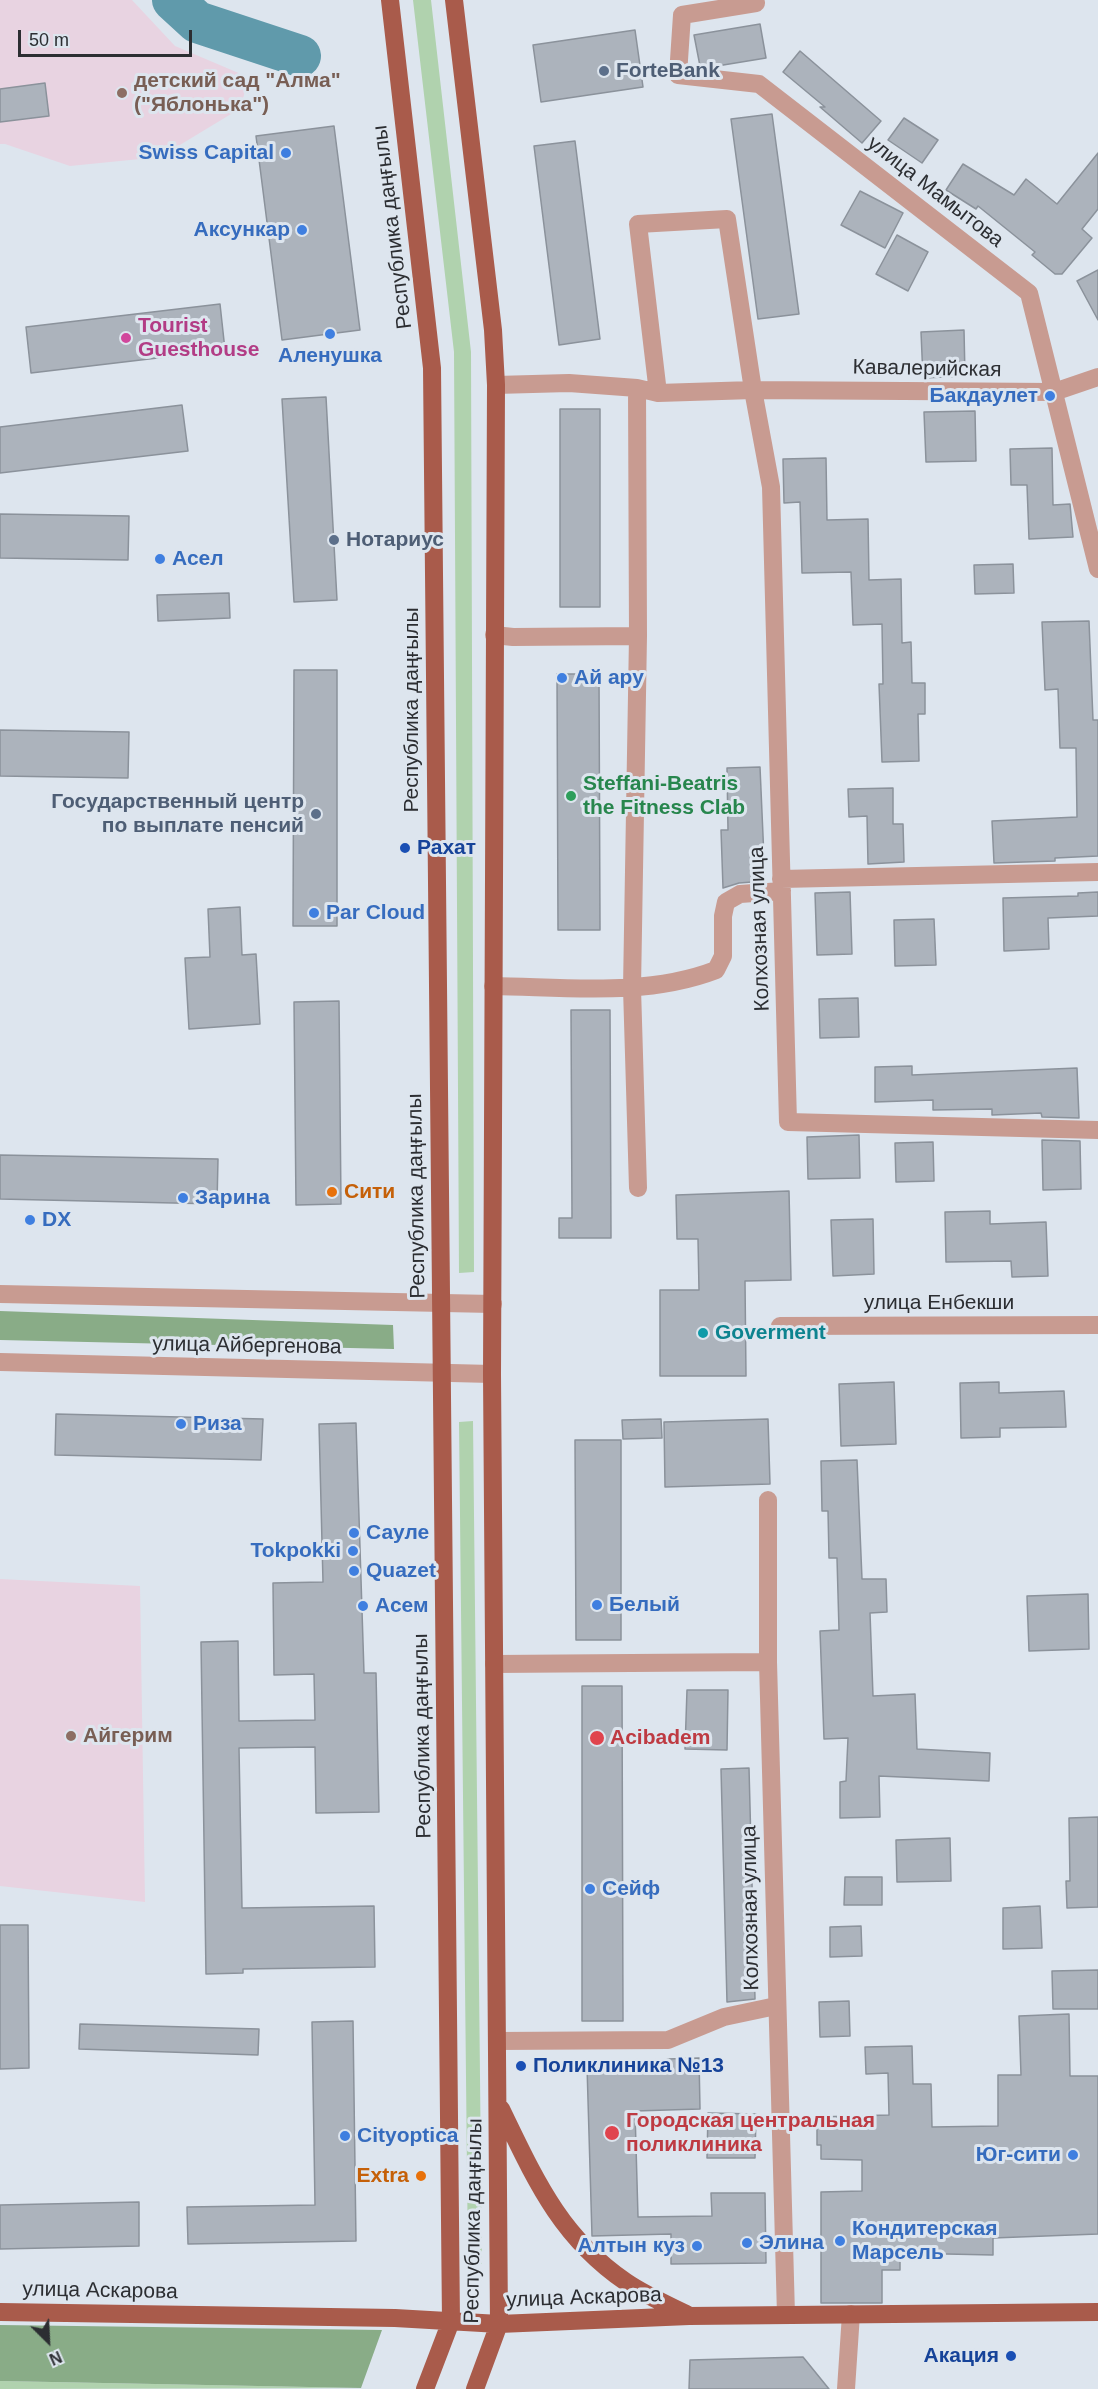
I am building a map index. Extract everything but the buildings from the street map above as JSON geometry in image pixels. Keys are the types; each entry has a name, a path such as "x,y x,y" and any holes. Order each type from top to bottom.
{"main road":[{"name":"Республика даңғылы","path":"390,0 432,368 451,2321 425,2389"},
{"name":"Республика даңғылы","path":"454,0 493,330 496,385 492,1374 499,2324 475,2389"},
{"path":"498,2103 535,2180 558,2217 590,2254 627,2283 689,2316"},
{"name":"улица Аскарова","path":"0,2312 383,2318 499,2324 689,2316 1098,2312"}],"street":[{"name":"улица Мамытова","path":"756,3 682,15 678,75 759,84 1029,293 1098,569"},
{"name":"Колхозная улица","path":"658,393 638,224 727,219 753,390 771,487 788,1122 1098,1130"},
{"name":"Кавалерийская","path":"496,385 569,383 637,388 658,393 753,390 1054,393 1098,377"},
{"path":"637,388 638,636 632,988 638,1188"},
{"path":"494,635 513,637 638,636"},
{"path":"493,986 632,988 700,976 716,970 723,956 723,916 726,902 740,894 781,885 1098,872"},
{"path":"0,1294 493,1304"},
{"name":"улица Енбекши","path":"780,1326 1098,1324"},
{"name":"улица Айбергенова","path":"0,1362 492,1374"},
{"name":"Колхозная улица","path":"768,1500 768,1662 786,2315"},
{"path":"495,1664 768,1662"},
{"path":"497,2041 668,2040 723,2017 776,2006"},
{"path":"846,2389 850,2314"}],"shaded area":[{"name":"детский сад \"Алма\" (\"Яблонька\")","path":"0,0 132,0 175,46 248,77 241,108 160,157 70,166 0,144"},
{"name":"Айгерим","path":"0,1579 140,1586 145,1902 0,1886"}],"green space":[{"path":"413,0 431,0 471,352 474,1272 459,1273 454,352"},
{"path":"0,1311 393,1325 394,1349 0,1340"},
{"path":"473,1421 482,2264 468,2264 459,1422"},
{"path":"0,2325 382,2330 361,2388 0,2381"},
{"path":"0,2381 361,2388 0,2389"}],"waterway":[{"path":"173,0 197,22 300,56"}],"place":[{"name":"ForteBank","path":"604,71"},
{"name":"детский сад \"Алма\" (\"Яблонька\")","path":"122,93"},
{"name":"Swiss Capital","path":"286,153"},
{"name":"Аксункар","path":"302,230"},
{"name":"Аленушка","path":"330,334"},
{"name":"Tourist Guesthouse","path":"126,338"},
{"name":"Бакдаулет","path":"1050,396"},
{"name":"Нотариус","path":"334,540"},
{"name":"Асел","path":"160,559"},
{"name":"Ай ару","path":"562,678"},
{"name":"Steffani-Beatris the Fitness Clab","path":"571,796"},
{"name":"Государственный центр по выплате пенсий","path":"316,814"},
{"name":"Рахат","path":"405,848"},
{"name":"Par Cloud","path":"314,913"},
{"name":"Сити","path":"332,1192"},
{"name":"Зарина","path":"183,1198"},
{"name":"DX","path":"30,1220"},
{"name":"Goverment","path":"703,1333"},
{"name":"Риза","path":"181,1424"},
{"name":"Сауле","path":"354,1533"},
{"name":"Tokpokki","path":"353,1551"},
{"name":"Quazet","path":"354,1571"},
{"name":"Белый","path":"597,1605"},
{"name":"Асем","path":"363,1606"},
{"name":"Айгерим","path":"71,1736"},
{"name":"Acibadem","path":"597,1738"},
{"name":"Сейф","path":"590,1889"},
{"name":"Поликлиника №13","path":"521,2066"},
{"name":"Городская центральная поликлиника","path":"612,2133"},
{"name":"Cityoptica","path":"345,2136"},
{"name":"Юг-сити","path":"1073,2155"},
{"name":"Extra","path":"421,2176"},
{"name":"Кондитерская Марсель","path":"840,2241"},
{"name":"Элина","path":"747,2243"},
{"name":"Алтын куз","path":"697,2246"},
{"name":"Акация","path":"1011,2356"}]}
